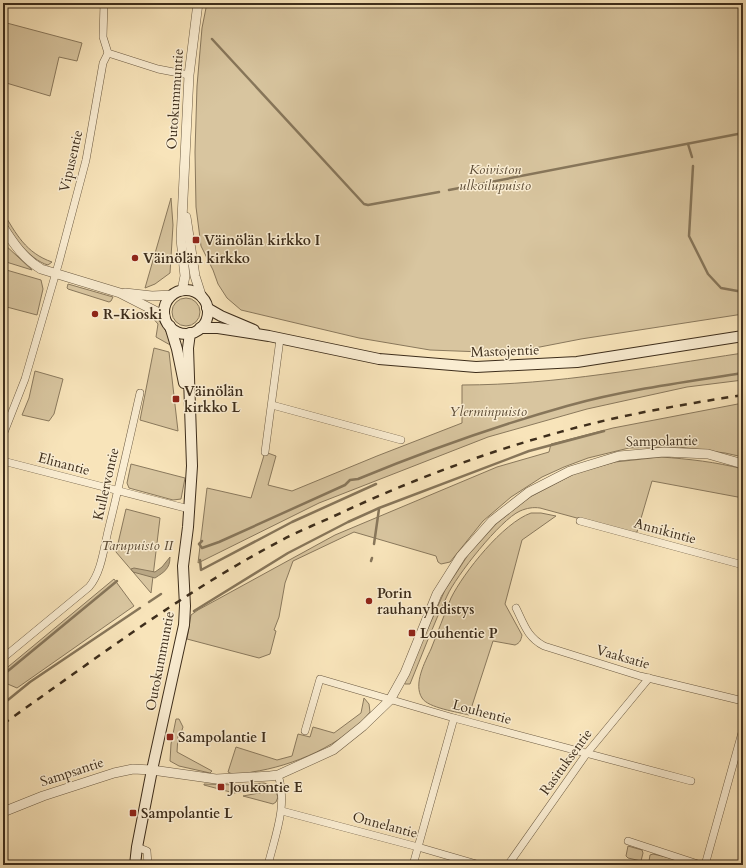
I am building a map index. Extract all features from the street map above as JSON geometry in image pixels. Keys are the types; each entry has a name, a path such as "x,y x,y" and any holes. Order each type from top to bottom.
{"main road":[{"path":"182,290 193,291 202,298 208,308 207,319 200,328 190,333 179,332 170,326 165,316 166,305 172,295 182,290"},
{"name":"Mastojentie","path":"208,308 221,316 269,336"},
{"name":"Outokummuntie","path":"170,326 177,349 190,412"},
{"name":"Mastojentie","path":"200,328 218,328 269,336 379,359 476,367 577,362 743,336"},
{"name":"Outokummuntie","path":"135,865 137,847 152,770 184,625 185,606 183,566 192,466 188,348 190,333"}],"street":[{"path":"104,3 103,36 108,53 158,69 188,76"},
{"name":"Outokummuntie","path":"182,290 185,276 181,239 188,76 198,3"},
{"name":"Vipusentie","path":"3,435 25,379 58,275 86,160 103,63 108,53"},
{"name":"Outokummuntie","path":"183,198 195,276 202,298"},
{"path":"3,227 20,251 33,264 41,269 120,293 152,296 172,295"},
{"path":"120,293 165,316"},
{"path":"265,452 280,339"},
{"name":"Kullervontie","path":"3,658 89,587 94,581 118,491 140,393"},
{"path":"272,405 401,440"},
{"name":"Sampolantie","path":"152,770 216,779 278,775 333,750 363,726 390,700 405,673 437,594 461,556 492,520 529,492 570,472 619,456 664,452 708,454 743,464"},
{"name":"Elinantie","path":"3,461 189,509"},
{"name":"Annikintie","path":"580,521 743,565"},
{"name":"Vaaksatie","path":"516,608 534,641 544,646 649,678 743,701"},
{"name":"Rasituksentie","path":"508,865 587,753 649,678"},
{"name":"Louhentie","path":"305,731 320,679 454,718 691,781"},
{"path":"413,865 454,718"},
{"path":"705,865 743,729"},
{"name":"Sampsantie","path":"3,812 43,796 114,773 133,769 152,770"},
{"path":"268,865 282,811 282,785 278,775"},
{"name":"Onnelantie","path":"282,811 480,865"},
{"path":"628,841 701,865"},
{"path":"137,847 147,851 148,865"}],"green space":[{"name":"Koiviston ulkoilupuisto","path":"207,3 743,3 743,314 581,339 509,353 430,350 359,338 241,310 227,298 218,284 201,246 196,207 195,152 197,86 202,28"},
{"path":"3,22 82,43 77,61 59,57 50,96 3,82"},
{"path":"171,198 173,225 170,273 155,284 145,288"},
{"path":"3,212 17,235 28,248 52,262 48,265 41,262 26,251 8,227 4,219"},
{"path":"3,243 32,270 3,261"},
{"path":"3,269 41,280 43,289 37,315 3,306"},
{"path":"68,284 113,297 109,302 68,289"},
{"path":"186,298 196,302 200,312 196,322 186,326 176,322 172,312 176,302"},
{"path":"150,312 164,327 172,346 156,337 158,324 150,315"},
{"path":"154,348 169,352 178,431 140,420"},
{"name":"Ylerminpuisto","path":"743,353 743,380 687,387 587,409 488,437 319,503 198,563 207,488 251,498 265,452 276,456 268,485 292,491 462,423 462,385 568,379"},
{"path":"35,371 63,379 54,414 49,421 22,415 29,398"},
{"path":"743,403 743,457 679,447 629,448 588,458 542,477 511,497 483,521 450,562 441,564 438,562 436,556 354,532 293,561 285,583 270,654 259,658 187,639 191,615 198,610 335,535 497,467 549,452 551,444 613,428"},
{"path":"661,457 723,464 743,469 743,498 652,481 637,532 632,533 540,508 530,508 520,511 511,516 501,525 479,549 459,576 447,596 432,629 410,684 405,684 404,682 445,590 468,555 497,523 530,497 576,473 615,462"},
{"path":"131,464 185,478 181,499 173,500 129,488 127,483"},
{"name":"Tarupuisto II","path":"126,509 160,518 151,593 116,552"},
{"path":"531,513 556,516 522,540 505,604 522,635 520,641 515,645 493,641 469,715 430,704 422,698 419,680 451,598 465,575 497,537 520,518"},
{"path":"114,579 134,606 17,688 3,682 3,671"},
{"path":"364,698 369,704 370,712 359,724 332,744 284,765 243,774 233,774 228,772 236,747 277,760 292,756 298,734 310,737 313,727 334,733 361,713"},
{"path":"176,719 179,719 183,727 180,736 178,736 177,752 212,771 210,773 179,766 170,761 171,744"},
{"path":"264,783 271,785 234,793 204,785 237,785"},
{"path":"275,790 278,797 276,802 273,804 243,796"},
{"path":"628,846 642,850 643,853 641,861 628,858 626,856"},
{"path":"653,854 687,862 685,865 657,865 650,863 649,861 650,855"}],"shaded area":[{"path":"170,557 168,567 164,572 155,578 133,572 131,569 134,568 155,572 162,567"}],"waterway":[{"path":"212,39 364,204 368,205 439,192"},
{"path":"449,190 743,133"},
{"path":"688,144 692,157"},
{"path":"693,166 689,236 708,274 721,288 743,292"},
{"path":"202,541 199,544 202,548 219,542 345,485 350,480 358,479 435,449 514,422 567,406 611,395 743,373"},
{"path":"194,611 288,553 379,508 529,451 604,431"},
{"path":"200,560 201,570 292,522 376,484"},
{"path":"374,544 379,509"},
{"path":"3,675 117,581"},
{"path":"149,602 161,594"},
{"path":"3,704 30,682 140,608"}],"railway":[{"path":"3,724 105,651 209,582 245,560 288,537 357,505 440,471 496,451 553,434 647,412 743,395"}],"place":[{"name":"Väinölän kirkko I","path":"196,240"},
{"name":"Väinölän kirkko","path":"135,258"},
{"name":"R-Kioski","path":"95,314"},
{"name":"Väinölän kirkko L","path":"176,399"},
{"name":"Porin rauhanyhdistys","path":"369,601"},
{"name":"Louhentie P","path":"412,633"},
{"name":"Sampolantie I","path":"170,737"},
{"name":"Joukontie E","path":"221,787"},
{"name":"Sampolantie L","path":"133,813"}]}
